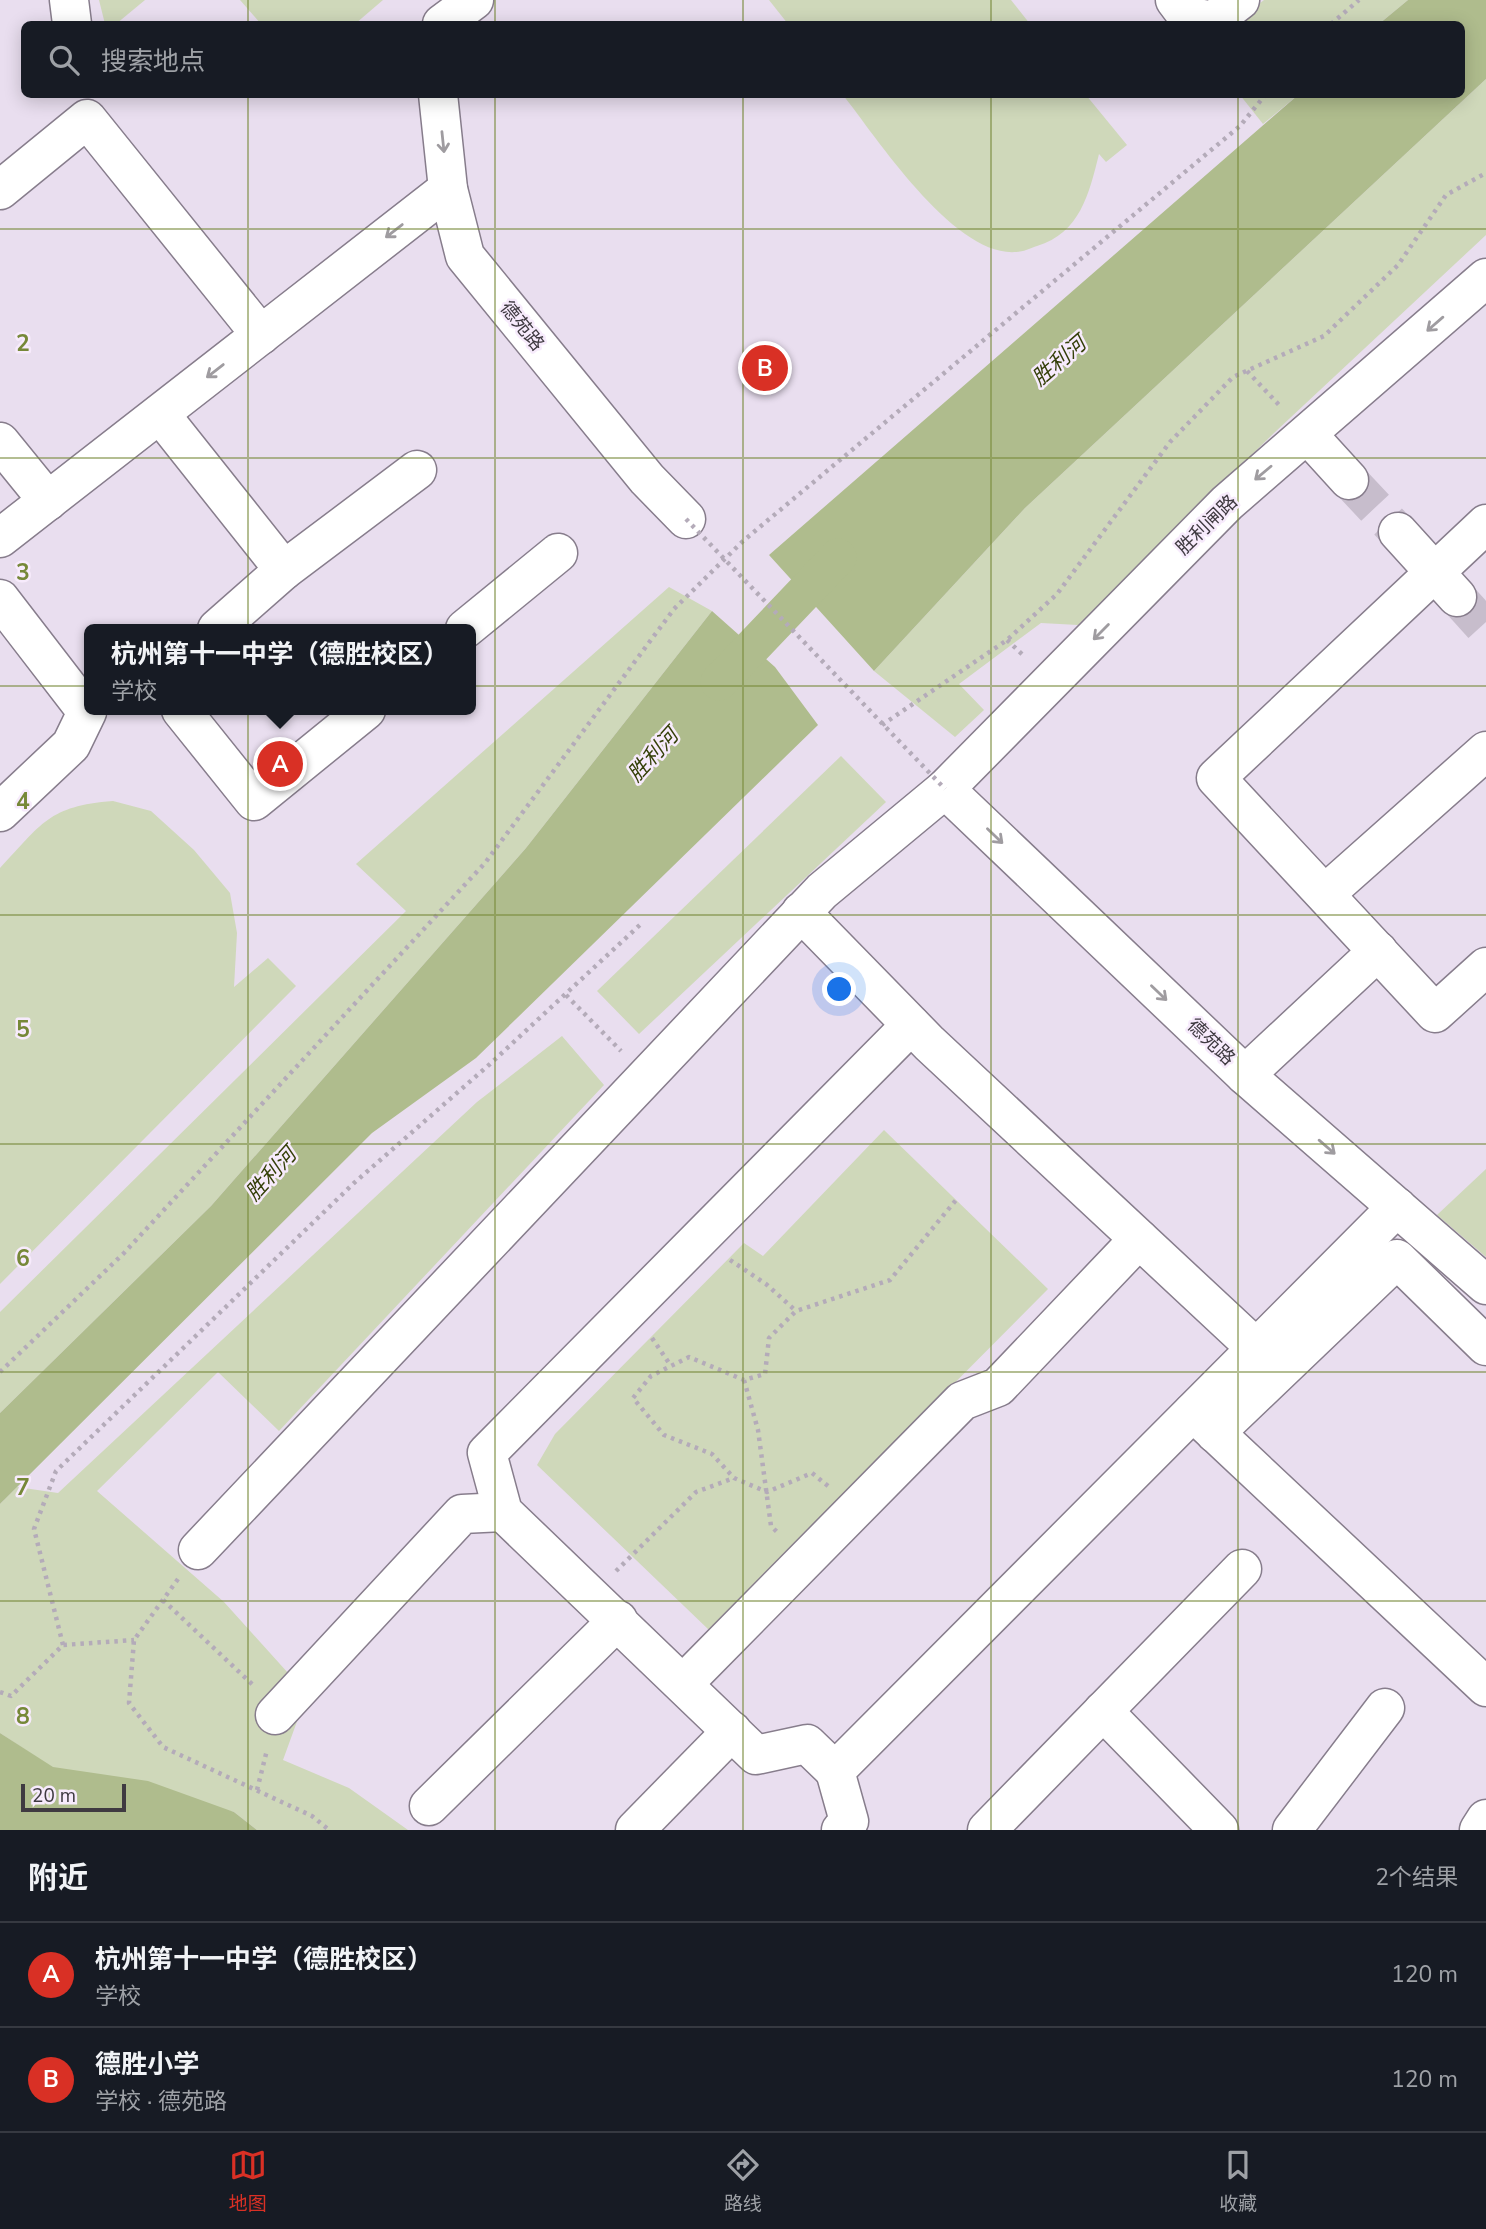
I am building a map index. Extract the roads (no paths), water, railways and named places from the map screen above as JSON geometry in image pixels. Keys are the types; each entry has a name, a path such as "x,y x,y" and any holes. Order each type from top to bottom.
{"street":[{"path":"69,0 72,21"},
{"path":"428,0 430,21"},
{"path":"446,21 474,0"},
{"path":"1175,0 1187,16 1213,21 1240,0"},
{"name":"德苑路","path":"438,98 448,189 466,256 647,480 686,519"},
{"path":"0,190 85,107 261,335"},
{"path":"0,538 448,189"},
{"name":"胜利闸路","path":"198,1550 822,891 945,789 1227,503 1486,278"},
{"path":"160,414 284,570"},
{"path":"1308,435 1349,480"},
{"path":"0,443 48,501"},
{"path":"223,624 284,570 417,470"},
{"path":"1486,524 1446,584 1216,778 1435,1013 1486,967"},
{"path":"1398,532 1446,584"},
{"path":"471,624 558,553"},
{"path":"0,599 84,708"},
{"path":"0,812 71,745 86,715"},
{"path":"185,715 254,801 360,715"},
{"path":"1325,894 1486,751"},
{"name":"德苑路","path":"945,789 1245,1075 1486,1285"},
{"path":"801,912 912,1025 1256,1348"},
{"path":"1245,1075 1378,951"},
{"path":"841,1830 849,1821 835,1771 807,1744 757,1755 503,1512 487,1453 912,1025"},
{"path":"1204,1422 1256,1348 1396,1207"},
{"path":"684,1684 962,1401 999,1387 1139,1239"},
{"path":"835,1771 1204,1422 1397,1259 1486,1346"},
{"path":"1204,1422 1486,1687"},
{"path":"275,1715 462,1514 503,1512"},
{"path":"987,1830 1242,1569"},
{"path":"429,1806 605,1608"},
{"path":"1292,1830 1385,1709"},
{"path":"1103,1711 1219,1830"},
{"path":"635,1830 732,1731"},
{"path":"1479,1830 1486,1819"}],"water":[{"path":"1408,0 1486,0 1486,79 1025,508 874,671 769,555 1295,98 1465,98 1465,21 1383,21"},
{"path":"712,611 775,667 818,725 476,1058 372,1133 0,1504 0,1413 211,1206 526,848"},
{"path":"0,1733 53,1767 148,1781 234,1812 257,1830 0,1830"}],"waterway":[{"name":"胜利河","path":"719,682 838,557"}],"tunnel":[{"path":"1349,480 1398,532"},
{"path":"1457,597 1486,629"}],"place":[{"name":"德胜小学","path":"765,368"},
{"name":"杭州第十一中学（德胜校区）","path":"280,764"}]}
